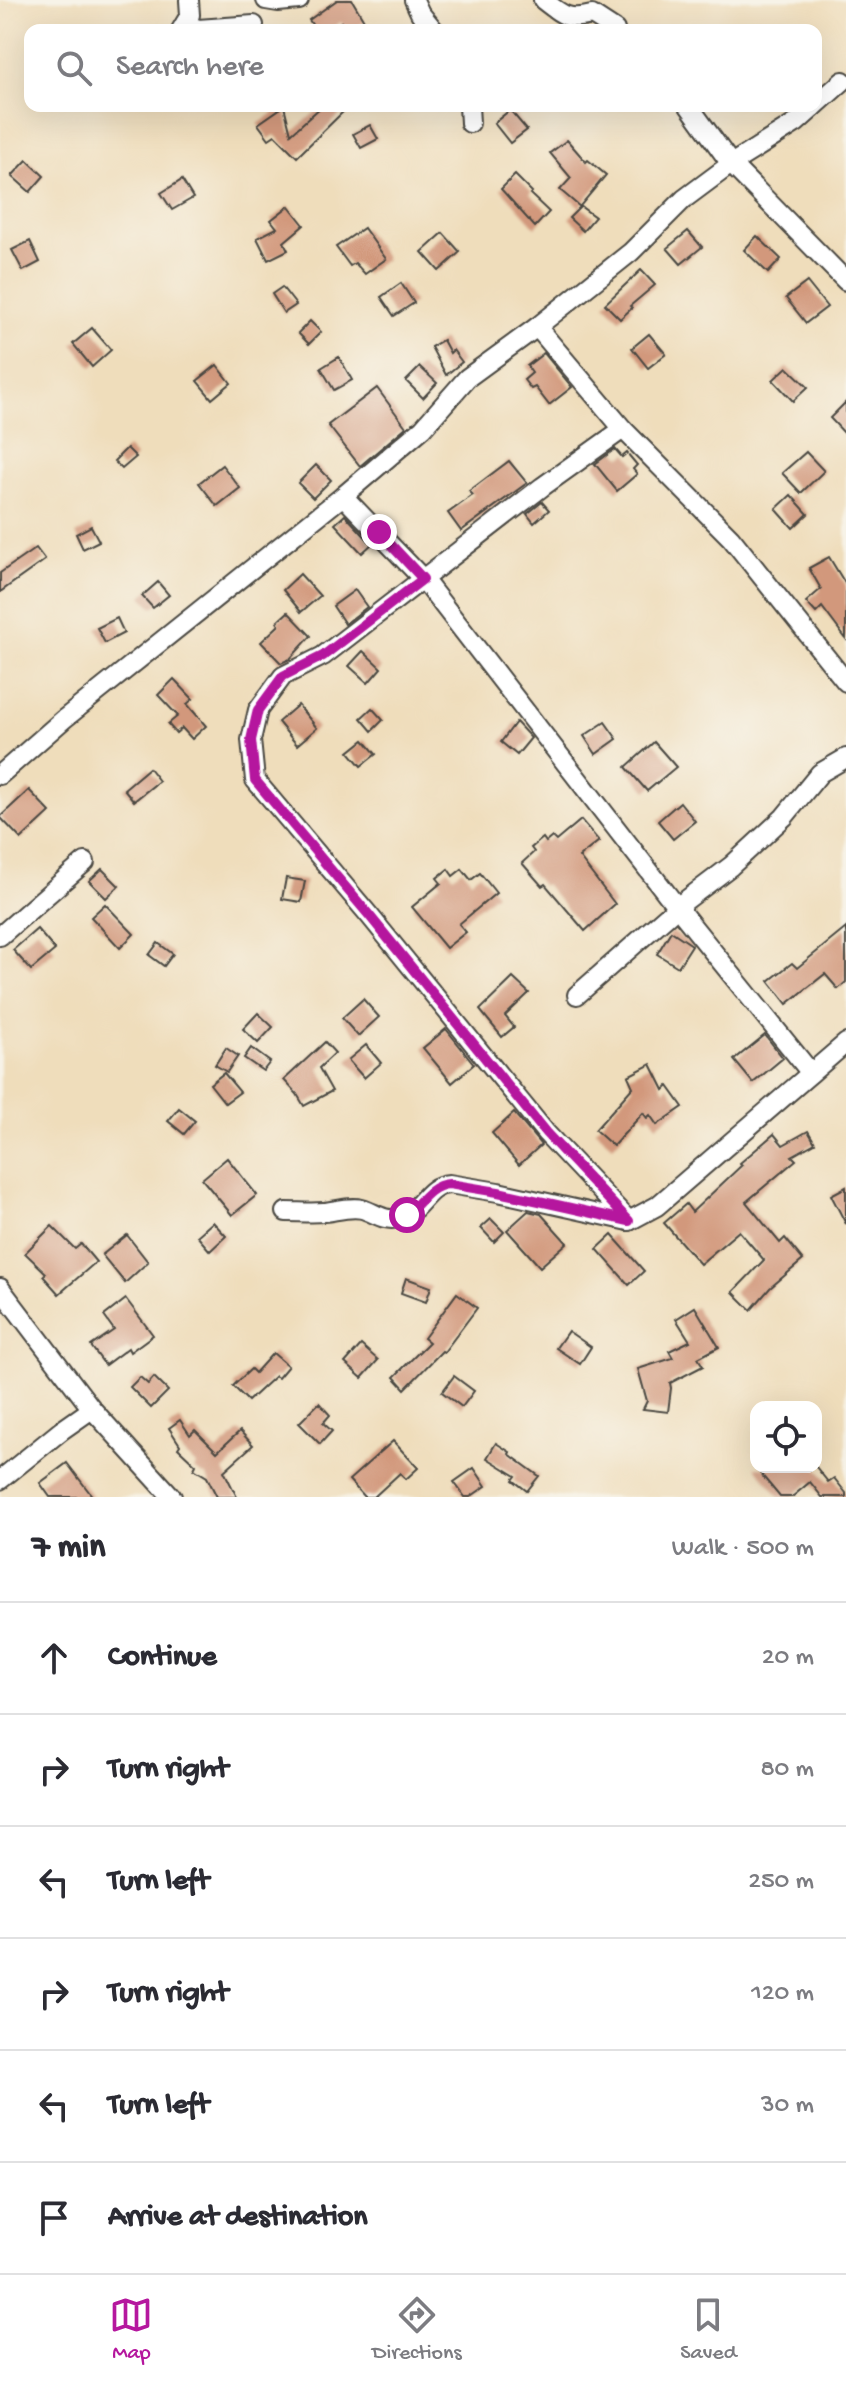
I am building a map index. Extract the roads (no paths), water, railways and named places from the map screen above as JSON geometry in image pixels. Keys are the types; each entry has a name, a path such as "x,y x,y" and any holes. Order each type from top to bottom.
{"street":[{"path":"185,24 190,15 189,0"},
{"path":"266,0 299,0"},
{"path":"414,0 430,24"},
{"path":"543,0 575,20 592,15 606,24"},
{"path":"822,100 843,81"},
{"path":"693,112 731,164 846,281"},
{"path":"0,775 64,719 343,496 423,428 467,378 631,252 684,199 809,112"},
{"path":"537,327 623,429 731,538 846,682"},
{"path":"623,429 542,487 323,656 283,676 258,710 251,740 255,780 546,1133 629,1221"},
{"path":"343,496 423,579 677,907 811,1073"},
{"path":"577,995 677,907 731,866 784,817 820,773 846,758"},
{"path":"0,936 85,862"},
{"path":"286,1212 321,1213 360,1208 390,1219 400,1218 407,1215 431,1190 449,1184 629,1221 657,1206 846,1043"},
{"path":"0,1288 92,1409 172,1497"},
{"path":"0,1480 92,1409"}]}
